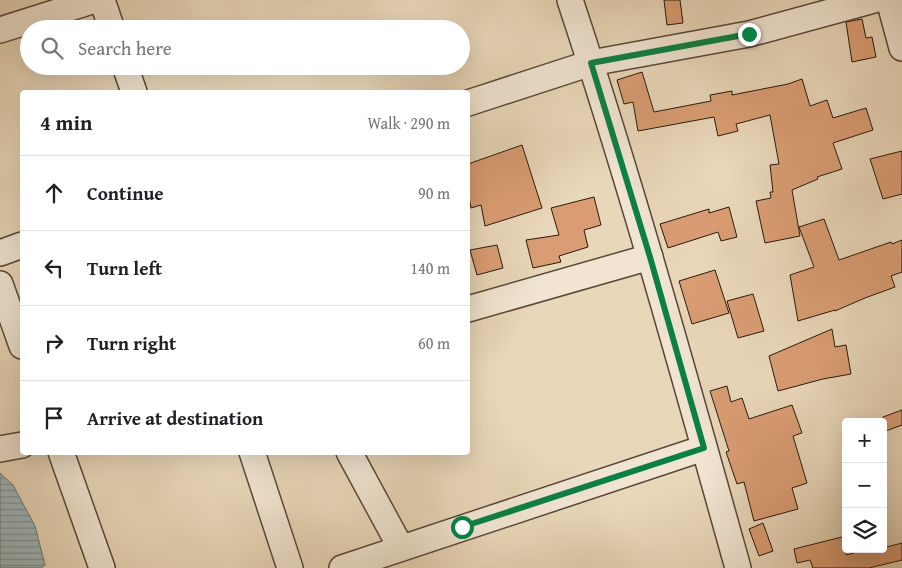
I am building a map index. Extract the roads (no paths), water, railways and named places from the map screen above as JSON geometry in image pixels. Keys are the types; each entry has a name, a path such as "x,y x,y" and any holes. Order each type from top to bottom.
{"street":[{"path":"32,20 95,0"},
{"path":"102,0 109,20"},
{"path":"570,0 650,257 738,568"},
{"path":"470,102 591,63 749,34 874,0"},
{"path":"889,0 902,48"},
{"path":"0,30 20,24"},
{"path":"128,75 133,90"},
{"path":"0,252 20,246"},
{"path":"470,308 650,257"},
{"path":"0,284 20,340"},
{"path":"0,449 20,446"},
{"path":"342,568 704,448"},
{"path":"62,455 102,568"},
{"path":"253,455 290,568"},
{"path":"351,455 401,548"}],"water":[{"path":"0,473 13,485 35,526 45,565 41,568 0,568"}]}
